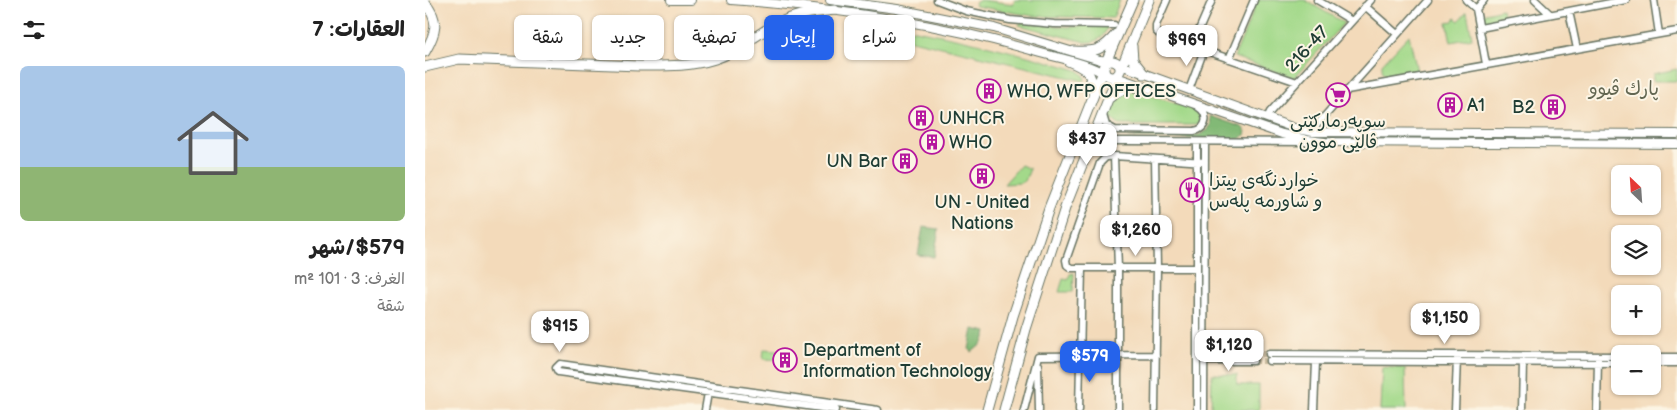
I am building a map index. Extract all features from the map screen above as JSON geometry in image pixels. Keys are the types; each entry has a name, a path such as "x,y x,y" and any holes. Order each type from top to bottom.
{"highway":[{"path":"1073,52 1088,52 1101,49 1108,44 1133,0"},
{"path":"1141,73 1133,60 1131,50 1133,39 1149,0"},
{"path":"425,3 434,17 435,30 425,52"},
{"path":"425,67 459,59 639,66 694,64 716,59 743,47 777,23 796,15 835,10"},
{"path":"1004,410 1025,329 1065,208 1108,100 1111,69 1119,26"},
{"path":"987,410 1013,316 1049,208 1092,98 1133,39"},
{"path":"1067,61 1082,67 1089,73 1093,86 1092,98"},
{"path":"1108,100 1116,93 1128,88 1139,86 1147,88"}],"main road":[{"path":"671,0 691,0"},
{"path":"731,0 794,2 970,34 1067,61 1141,73 1297,129 1313,132 1677,134"},
{"path":"830,0 897,9 994,28 1073,52 1147,88 1282,134 1307,140 1325,142 1677,144"},
{"path":"1135,83 1133,76 1141,73"},
{"path":"1499,143 1505,141 1506,138 1501,133"},
{"path":"1533,133 1529,134 1527,138 1533,143"}],"street":[{"path":"937,0 967,11 1010,20 1054,24 1119,26"},
{"path":"1167,0 1156,25 1156,31 1160,35 1297,82"},
{"path":"1192,46 1212,0"},
{"path":"1229,59 1254,0"},
{"path":"1317,0 1328,3 1352,21"},
{"name":"216-47","path":"1267,118 1270,112 1371,0"},
{"path":"1313,132 1315,126 1428,0"},
{"path":"1466,0 1476,9 1487,64"},
{"path":"1476,9 1484,0"},
{"path":"1535,0 1550,14"},
{"path":"1479,28 1626,0"},
{"path":"1654,0 1659,34"},
{"path":"1365,6 1397,34"},
{"path":"1569,11 1577,49"},
{"path":"1347,90 1677,31"},
{"path":"1189,90 1204,50"},
{"path":"1102,114 1105,124 1110,129 1198,131 1204,125 1206,116 1201,109 1192,103"},
{"path":"1127,141 1125,137 1127,133 1138,131"},
{"path":"1090,144 1103,141 1205,143 1325,142"},
{"path":"1197,142 1197,410"},
{"path":"1204,410 1205,143"},
{"path":"1114,156 1118,268 1118,410"},
{"path":"1197,268 1082,268 1069,267 1066,263 1066,258 1100,163 1106,157 1205,162"},
{"path":"1155,159 1157,267 1155,410"},
{"path":"1079,410 1082,268"},
{"path":"1197,339 1205,339"},
{"path":"1205,353 1253,358 1205,361"},
{"path":"1038,356 1156,355"},
{"path":"1024,410 1038,356"},
{"path":"1038,356 1039,410"},
{"path":"1457,359 1523,362 1611,357"},
{"path":"1661,357 1677,357"},
{"path":"1381,359 1316,362 1269,358 1598,359 1611,361"},
{"path":"1455,410 1457,359"},
{"path":"1597,410 1598,359"},
{"path":"1314,410 1316,362"},
{"path":"1522,410 1523,362"},
{"path":"1661,363 1677,363"},
{"path":"837,410 558,372 556,368 560,364 878,410"},
{"path":"1197,382 1205,382"},
{"path":"705,410 708,392"}],"green space":[{"path":"980,0 1014,4 1015,0 1120,0 1113,18 1033,16 976,6 975,3"},
{"path":"1258,0 1305,0 1344,23 1294,78 1234,57"},
{"path":"1502,9 1504,18 1484,22 1482,14"},
{"path":"1467,12 1472,38 1451,42 1447,22 1453,21 1455,18 1459,21"},
{"path":"1021,22 1068,27 1108,26 1100,38 1085,42 1019,25"},
{"path":"915,30 960,39 1077,70 1083,74 1084,81 915,41"},
{"path":"1409,35 1417,71 1389,76 1385,74 1382,70 1382,64"},
{"path":"1677,69 1677,81 1653,81 1653,74"},
{"path":"1137,91 1199,111 1202,119 1197,125 1119,125 1109,117 1110,109 1122,93"},
{"path":"1210,116 1242,127 1246,131 1245,135 1239,139 1129,138 1140,135 1199,135 1208,130 1211,124"},
{"path":"1021,165 1030,169 1025,181 1004,184"},
{"path":"923,227 939,229 934,257 918,255"},
{"path":"1074,273 1073,292 1059,292 1063,279 1068,280 1070,274"},
{"path":"973,329 987,332 983,343 972,352 969,349"},
{"path":"764,349 787,351 786,360 763,359"},
{"path":"1382,367 1405,368 1406,410 1380,410"},
{"path":"1212,374 1237,375 1237,385 1259,385 1259,410 1211,410"}],"tunnel":[{"path":"1253,354 1269,354"},
{"path":"1253,361 1269,361"}],"place":[{"name":"WHO, WFP OFFICES","path":"989,91"},
{"name":"سوپەرمارکێتی ڤالێی موون","path":"1338,95"},
{"name":"A1","path":"1450,105"},
{"name":"B2","path":"1553,107"},
{"name":"UNHCR","path":"921,118"},
{"name":"WHO","path":"932,142"},
{"name":"UN Bar","path":"905,161"},
{"name":"UN - United Nations","path":"982,176"},
{"name":"خواردنگەی پیتزا و شاورمە پلەس","path":"1192,190"},
{"name":"Department of Information Technology","path":"785,360"}],"district":[{"name":"پارك ڤیوو","path":"1624,89"}]}
